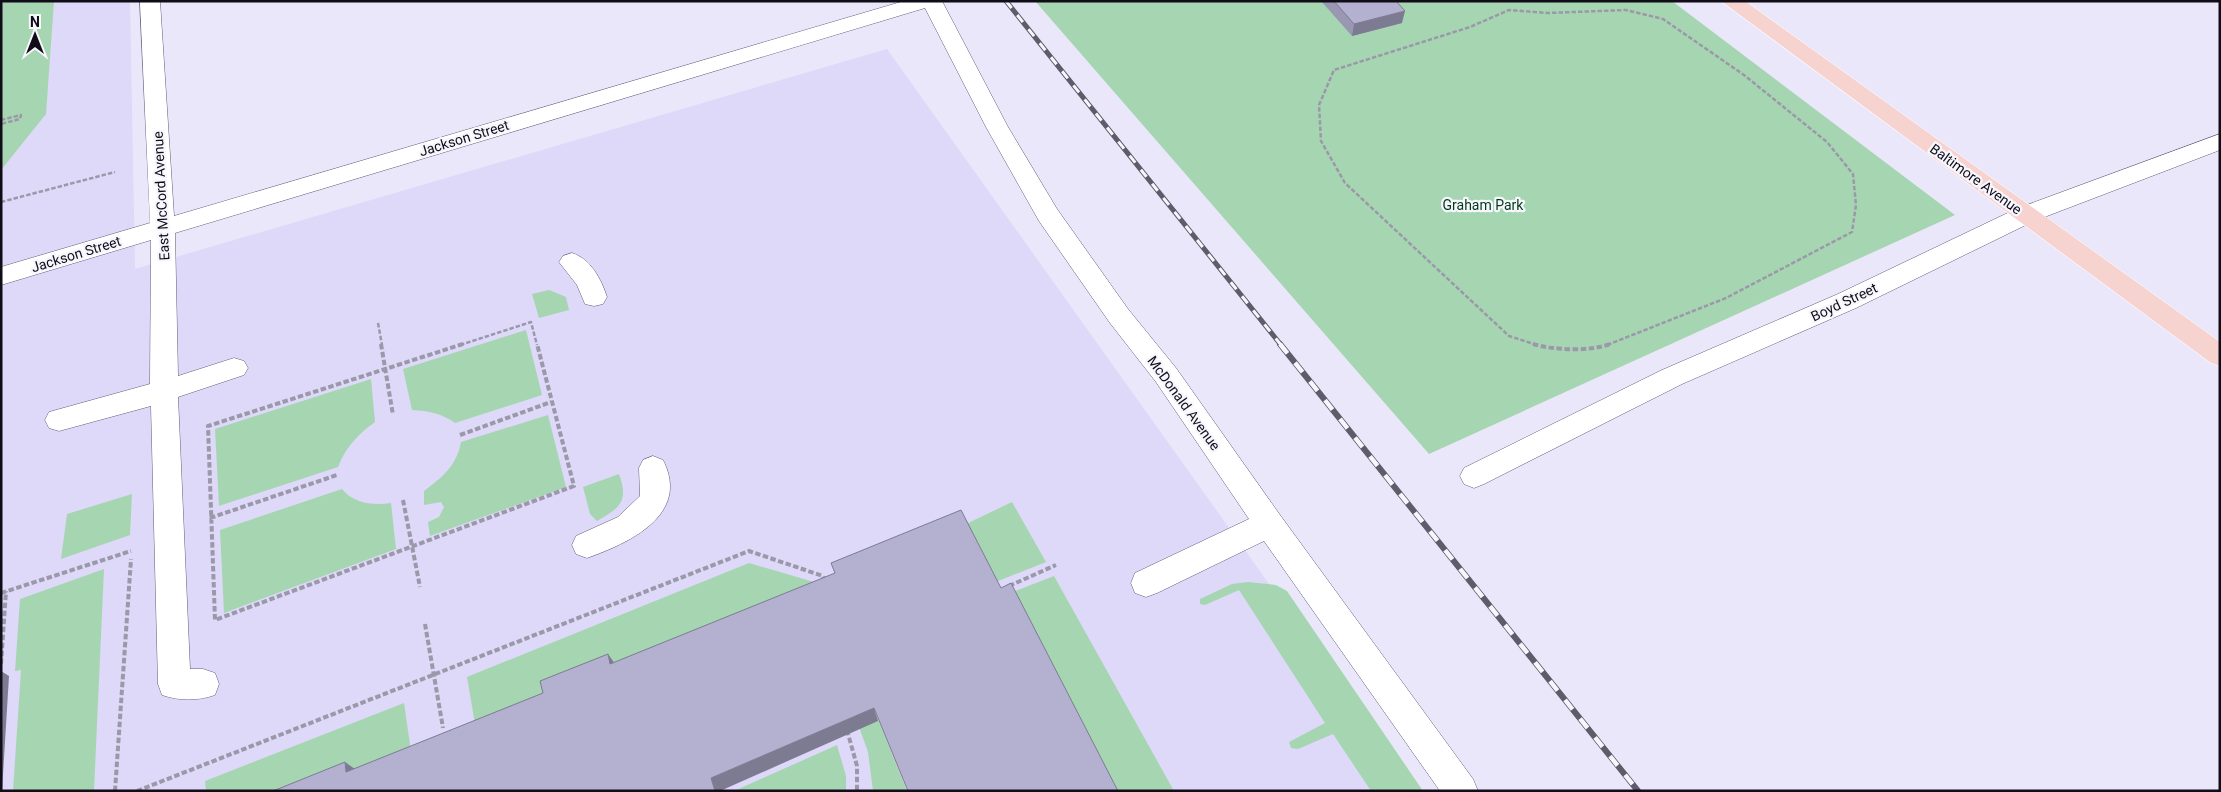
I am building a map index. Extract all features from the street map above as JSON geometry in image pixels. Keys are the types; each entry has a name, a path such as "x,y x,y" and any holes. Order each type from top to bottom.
{"main road":[{"name":"Baltimore Avenue","path":"1731,1 2220,356"}],"street":[{"name":"East McCord Avenue","path":"150,1 165,267 164,391 174,684 203,684"},
{"name":"Jackson Street","path":"1,276 927,1"},
{"name":"McDonald Avenue","path":"932,1 997,127 1048,215 1119,316 1166,375 1269,524 1461,791"},
{"name":"Boyd Street","path":"1474,476 1672,377 1847,301 2025,215 2220,141"},
{"path":"572,262 589,282 594,297"},
{"path":"59,420 164,391 234,368"},
{"path":"587,545 629,526 655,500 653,468"},
{"path":"1146,583 1269,524"}],"path":[{"path":"1509,10 1548,13 1626,10 1664,20 1744,75 1827,142 1853,174 1856,205 1852,232 1726,298 1602,347 1549,349 1509,336 1345,183 1321,141 1319,105 1334,70 1470,26 1509,10"},
{"path":"1,120 20,115 20,119 1,124"},
{"path":"1,202 115,172"},
{"path":"531,322 574,486 215,620 208,426 385,369 531,322"},
{"path":"378,323 393,415"},
{"path":"460,435 551,402"},
{"path":"203,521 337,475"},
{"path":"403,500 420,587"},
{"path":"1,664 4,592 132,549 115,791"},
{"path":"137,791 749,551 823,576 826,584"},
{"path":"1006,587 1056,565"},
{"path":"425,624 443,728"},
{"path":"846,728 857,766 857,791"}],"shaded area":[{"path":"1,1 130,1 135,269 887,49 1417,791 1,791"}],"green space":[{"path":"1,1 54,1 46,114 1,170"},
{"name":"Graham Park","path":"1035,1 1672,1 1955,215 1429,454"},
{"path":"549,290 566,297 569,310 539,318 532,294"},
{"path":"526,330 542,395 455,423 435,413 412,410 403,369"},
{"path":"371,379 375,422 353,442 338,467 219,506 215,429"},
{"path":"548,415 566,487 430,536 428,522 439,517 444,507 441,502 424,505 424,491 448,470 456,458 461,442"},
{"path":"619,474 623,491 620,503 612,512 597,521 590,514 583,487"},
{"path":"342,489 352,498 370,504 391,503 396,549 224,613 220,530"},
{"path":"132,494 130,535 61,559 67,514"},
{"path":"1012,502 1046,562 993,583 964,525"},
{"path":"749,563 814,582 475,724 467,677"},
{"path":"104,569 94,791 13,791 21,670 15,671 20,599"},
{"path":"1054,576 1174,791 1112,791 1000,597"},
{"path":"1248,582 1276,585 1287,591 1423,791 1371,791 1333,734 1298,749 1291,748 1289,742 1325,723 1239,590 1205,605 1200,604 1200,599 1232,584"},
{"path":"865,687 907,791 873,791 868,752 847,693"},
{"path":"404,703 413,765 321,791 206,791 205,781"},
{"path":"837,745 846,776 846,791 734,791"}],"building":[{"path":"1334,1 1396,1 1405,11 1354,24"},
{"path":"961,510 1001,588 1011,583 1118,791 908,791 874,708 711,778 715,791 273,791 345,762 346,772 543,693 540,681 608,654 610,664 835,573 831,563"}],"railway":[{"path":"1006,1 1281,345"},
{"path":"1280,344 1638,791"}]}
